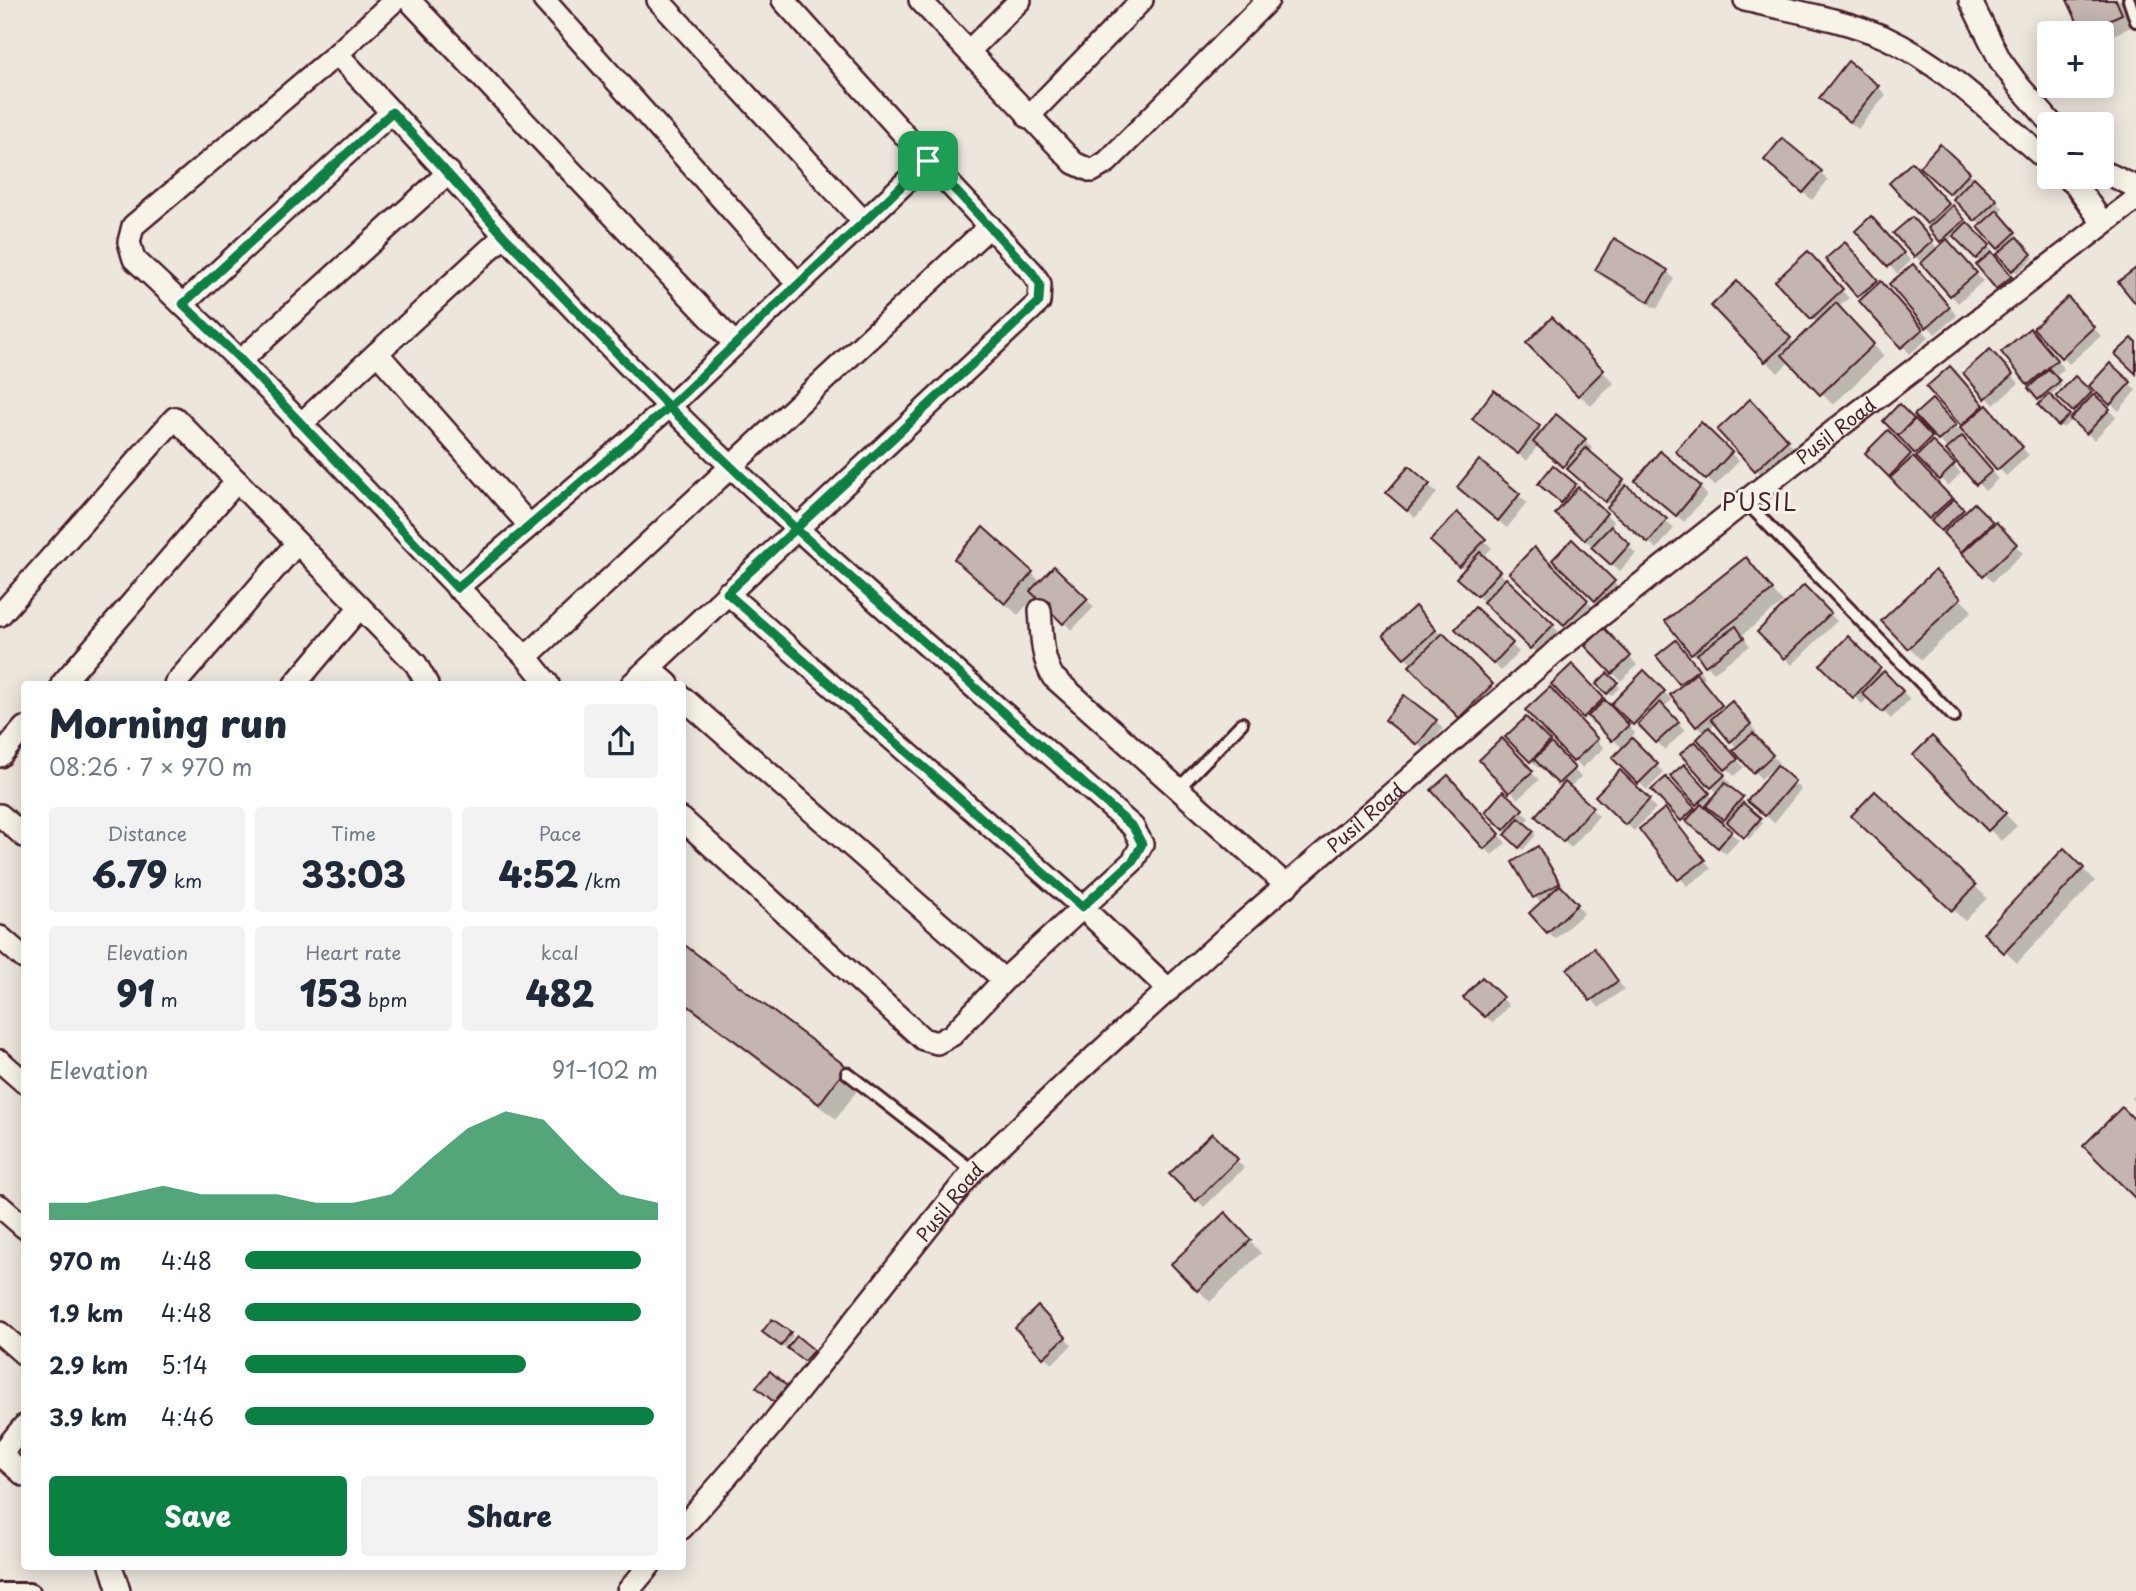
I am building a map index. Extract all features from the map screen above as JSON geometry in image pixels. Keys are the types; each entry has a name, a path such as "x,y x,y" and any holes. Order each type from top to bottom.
{"street":[{"path":"396,0 337,54 133,226 129,242 134,259 241,360 300,425 526,657 546,681"},
{"path":"409,0 735,344"},
{"path":"544,0 798,284"},
{"path":"658,0 864,222"},
{"path":"635,681 1039,302 1040,284 1032,272 782,0"},
{"path":"920,0 1074,163 1092,171 1107,162 1268,0"},
{"path":"969,51 1020,0"},
{"path":"1028,117 1142,0"},
{"path":"1745,0 1839,22 1884,37 1938,68 2037,152"},
{"path":"1970,0 2000,60 2041,112"},
{"path":"337,54 449,172 504,236 669,407 796,529 1133,827 1142,844 1133,861 1004,980 952,1035 937,1043 923,1039 686,822"},
{"path":"183,304 392,112"},
{"path":"457,588 669,407 928,161"},
{"path":"241,360 449,172"},
{"path":"2114,177 2136,187"},
{"path":"2078,189 2103,223"},
{"name":"Pusil Road","path":"686,1523 770,1427 973,1171 1169,990 1555,652 1839,427 2136,199"},
{"path":"526,657 990,226"},
{"path":"300,425 504,236"},
{"path":"377,353 529,525"},
{"path":"0,615 175,418 416,664 420,681"},
{"path":"65,681 237,481"},
{"path":"179,681 297,542"},
{"path":"727,593 1082,907 1169,990"},
{"path":"298,681 360,607"},
{"path":"1040,610 1044,652 1053,677 1287,886"},
{"path":"650,668 665,681"},
{"path":"686,701 1004,980"},
{"path":"0,756 21,732"},
{"path":"0,815 21,833"},
{"path":"0,937 21,955"},
{"path":"0,1061 21,1079"},
{"path":"0,1206 21,1224"},
{"path":"0,1333 21,1351"},
{"path":"21,1430 0,1454 21,1472"},
{"path":"112,1570 119,1591"},
{"path":"628,1591 646,1570"}],"lane":[{"path":"2129,0 2136,21"},
{"path":"1746,502 1954,717"},
{"path":"1177,790 1241,723"},
{"path":"847,1073 973,1171"},
{"path":"0,1590 29,1588 34,1591"}],"building":[{"path":"2067,0 2116,0 2122,14 2106,21 2077,21"},
{"path":"1848,61 1879,86 1850,122 1819,98"},
{"path":"1782,138 1822,171 1803,193 1764,160"},
{"path":"1940,144 1970,172 1949,194 1919,167"},
{"path":"1912,162 1949,204 1927,224 1889,183"},
{"path":"1974,177 1997,200 1975,221 1953,199"},
{"path":"1953,205 1965,220 1940,242 1928,228"},
{"path":"1997,210 2016,232 1998,249 1978,227"},
{"path":"1871,216 1904,253 1888,267 1855,231"},
{"path":"1912,217 1933,241 1914,257 1893,233"},
{"path":"1967,222 1990,245 1976,259 1953,236"},
{"path":"2017,237 2032,254 2012,271 1997,254"},
{"path":"1614,238 1668,270 1649,302 1595,270"},
{"path":"1947,239 1977,273 1950,296 1921,263"},
{"path":"1845,242 1878,280 1857,297 1825,259"},
{"path":"1808,251 1843,289 1811,319 1775,281"},
{"path":"1992,252 2012,276 1996,289 1976,265"},
{"path":"1913,264 1950,307 1926,328 1889,284"},
{"path":"2136,268 2136,304 2118,282"},
{"path":"1737,281 1791,338 1765,362 1711,306"},
{"path":"1881,281 1923,329 1901,348 1859,301"},
{"path":"2068,297 2094,327 2061,358 2033,328"},
{"path":"1836,303 1874,344 1820,395 1782,355"},
{"path":"1552,317 1604,370 1578,396 1526,343"},
{"path":"2030,328 2057,360 2028,385 2001,352"},
{"path":"2132,338 2136,342 2136,374 2115,354"},
{"path":"1990,349 2013,374 1985,399 1963,373"},
{"path":"2110,363 2131,382 2110,405 2089,386"},
{"path":"1950,366 1984,405 1961,426 1926,387"},
{"path":"2049,369 2060,381 2038,400 2028,388"},
{"path":"2075,376 2092,392 2073,412 2056,396"},
{"path":"1494,390 1540,426 1518,454 1472,419"},
{"path":"2049,394 2070,415 2058,426 2038,405"},
{"path":"2094,394 2110,409 2086,434 2070,419"},
{"path":"1750,399 1788,440 1755,471 1717,430"},
{"path":"1932,399 1956,425 1938,441 1914,415"},
{"path":"1899,404 1914,419 1898,436 1883,421"},
{"path":"1987,405 2023,447 1997,470 1960,428"},
{"path":"1556,414 1586,439 1563,467 1533,442"},
{"path":"1915,419 1932,437 1915,454 1898,436"},
{"path":"1701,422 1732,452 1706,480 1675,451"},
{"path":"1888,430 1911,454 1889,477 1865,453"},
{"path":"1962,436 1992,471 1976,485 1946,450"},
{"path":"1932,441 1955,464 1939,480 1916,457"},
{"path":"1586,448 1624,480 1605,502 1567,469"},
{"path":"1660,451 1701,486 1676,516 1635,481"},
{"path":"1913,457 1952,498 1929,519 1890,478"},
{"path":"1479,460 1520,494 1498,521 1457,487"},
{"path":"1553,465 1576,484 1561,503 1538,484"},
{"path":"1409,466 1430,484 1407,511 1386,493"},
{"path":"1626,485 1667,519 1648,543 1607,508"},
{"path":"1578,487 1607,513 1585,540 1555,514"},
{"path":"1954,499 1964,509 1941,531 1931,521"},
{"path":"1974,503 1993,522 1961,552 1943,533"},
{"path":"1457,512 1486,539 1459,567 1430,541"},
{"path":"1996,522 2017,544 1983,576 1962,553"},
{"path":"1611,526 1630,544 1611,565 1591,547"},
{"path":"983,527 1033,572 1005,604 954,559"},
{"path":"1572,539 1615,581 1595,601 1552,560"},
{"path":"1534,547 1588,600 1564,625 1509,573"},
{"path":"1480,552 1500,571 1477,596 1456,578"},
{"path":"1746,557 1773,590 1691,654 1665,621"},
{"path":"1054,566 1088,599 1063,624 1030,591"},
{"path":"1935,570 1961,598 1908,649 1881,621"},
{"path":"1506,578 1554,624 1530,649 1483,602"},
{"path":"1804,585 1831,613 1784,659 1757,632"},
{"path":"1415,606 1436,630 1404,658 1383,635"},
{"path":"1475,607 1513,643 1493,664 1455,629"},
{"path":"1736,626 1744,638 1705,666 1697,654"},
{"path":"1604,628 1631,656 1612,674 1585,646"},
{"path":"1443,633 1493,684 1459,718 1409,666"},
{"path":"1848,636 1881,668 1853,698 1820,665"},
{"path":"1676,640 1699,669 1679,684 1656,656"},
{"path":"1572,664 1604,698 1583,718 1551,684"},
{"path":"1644,670 1665,691 1633,725 1611,704"},
{"path":"1884,671 1903,691 1882,712 1862,693"},
{"path":"1607,673 1618,682 1607,694 1596,684"},
{"path":"1696,673 1722,705 1696,727 1670,695"},
{"path":"1550,687 1598,739 1573,762 1525,710"},
{"path":"1404,695 1437,720 1417,745 1385,720"},
{"path":"1605,700 1629,725 1612,741 1588,716"},
{"path":"1732,701 1751,724 1730,742 1711,719"},
{"path":"1660,702 1679,722 1656,743 1638,724"},
{"path":"1526,717 1550,741 1530,762 1505,737"},
{"path":"1709,727 1738,759 1725,770 1697,739"},
{"path":"1753,733 1773,755 1753,773 1733,750"},
{"path":"1932,736 2006,813 1988,831 1913,755"},
{"path":"1502,738 1533,771 1509,793 1479,760"},
{"path":"1632,738 1658,764 1638,784 1612,758"},
{"path":"1695,741 1725,775 1711,788 1680,754"},
{"path":"1551,743 1575,768 1558,784 1534,759"},
{"path":"1684,764 1710,793 1696,805 1670,776"},
{"path":"1777,765 1795,781 1765,816 1747,801"},
{"path":"1620,770 1650,799 1625,825 1595,796"},
{"path":"1448,775 1500,834 1484,849 1431,790"},
{"path":"1666,777 1695,808 1681,821 1651,790"},
{"path":"1565,782 1593,807 1563,842 1535,816"},
{"path":"1725,783 1743,797 1724,820 1706,806"},
{"path":"1503,791 1523,809 1504,830 1485,812"},
{"path":"1875,791 1976,885 1952,911 1851,816"},
{"path":"1743,803 1761,818 1744,838 1727,822"},
{"path":"1701,804 1732,831 1718,848 1686,821"},
{"path":"1665,808 1705,860 1678,880 1639,829"},
{"path":"1519,818 1534,831 1519,848 1505,835"},
{"path":"1538,846 1560,883 1533,898 1512,862"},
{"path":"2064,848 2084,868 2004,953 1983,933"},
{"path":"1560,885 1578,904 1547,933 1529,913"},
{"path":"686,946 847,1067 819,1104 686,1004"},
{"path":"1594,948 1618,981 1590,1001 1567,969"},
{"path":"1482,977 1503,997 1485,1017 1463,998"},
{"path":"2122,1107 2136,1121 2136,1199 2083,1146"},
{"path":"1212,1133 1238,1159 1196,1201 1169,1174"},
{"path":"1225,1212 1251,1240 1197,1291 1171,1264"},
{"path":"1038,1306 1066,1337 1043,1358 1015,1328"},
{"path":"772,1319 791,1332 781,1346 762,1332"},
{"path":"797,1336 814,1350 804,1361 787,1348"},
{"path":"770,1371 787,1386 774,1402 756,1387"}],"district":[{"name":"PUSIL","path":"1760,501"}],"route":[{"path":"928,161 669,407 504,236 392,112 183,304 241,360 457,588 669,407 796,529 1133,827 1142,844 1133,861 1082,907 727,593 796,529 1039,302 1040,284 1032,272 928,161"}]}
